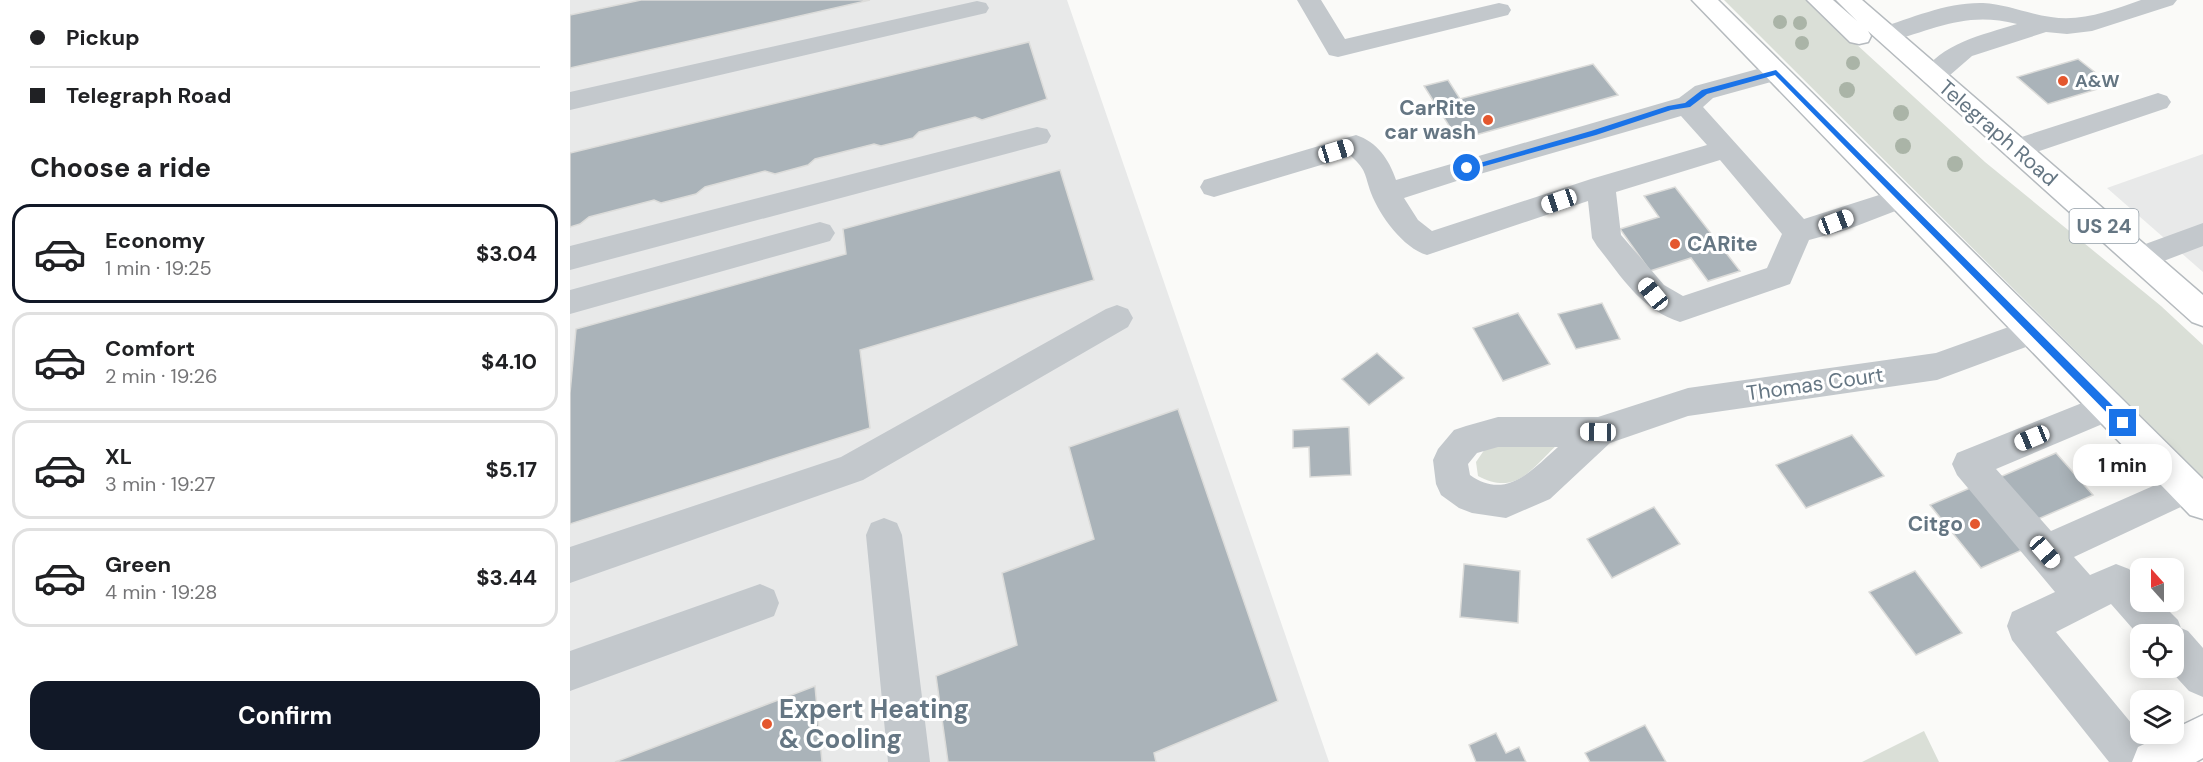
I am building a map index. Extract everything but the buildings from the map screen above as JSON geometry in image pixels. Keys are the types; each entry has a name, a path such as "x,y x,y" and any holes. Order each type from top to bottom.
{"main road":[{"path":"1704,0 2195,495"},
{"path":"1819,0 1986,151 2079,225 2133,251"},
{"name":"Telegraph Road","path":"1848,0 2203,313"},
{"path":"2153,762 2203,736"}],"street":[{"path":"1310,0 1338,49 1499,10"},
{"path":"2028,0 2045,23"},
{"path":"1888,34 1954,14 1976,10 2066,26 2090,24 2165,0"},
{"path":"570,101 977,8"},
{"path":"1934,76 1963,50 2045,23"},
{"path":"1386,194 1425,180 1593,134 1671,108 1687,106 1704,92 1776,72"},
{"path":"2016,148 2158,102"},
{"path":"1687,106 1798,232"},
{"path":"570,258 1037,136"},
{"path":"1214,187 1356,145 1377,164 1386,194 1408,228 1427,244 1601,186 1726,149"},
{"path":"1601,186 1607,238 1653,294 1680,310 1779,276 1798,232"},
{"path":"1798,232 1836,222 1900,198"},
{"path":"570,302 820,233"},
{"path":"2133,251 2203,234"},
{"path":"570,565 851,469 1117,318"},
{"name":"Thomas Court","path":"1598,432 1688,402 1937,366 2031,332"},
{"path":"2084,597 1969,464 2107,407"},
{"path":"2045,552 2195,495"},
{"path":"884,535 909,762"},
{"path":"2136,762 2026,626 2115,582 2155,624"},
{"path":"570,671 760,603"},
{"path":"2184,656 2203,677"}],"shaded area":[{"path":"570,0 1067,0 1329,762 570,762"},
{"path":"1724,0 1808,0 1985,162 2161,306 2203,345 2203,478"},
{"path":"2203,154 2203,272 2107,188"},
{"path":"1557,445 1530,471 1513,482 1491,481 1478,476 1476,462 1487,446"},
{"path":"1924,731 1939,762 1862,762"}],"place":[{"name":"A&W","path":"2063,81"},
{"name":"CarRite car wash","path":"1488,120"},
{"name":"CARite","path":"1675,244"},
{"name":"Citgo","path":"1975,524"},
{"name":"Expert Heating & Cooling","path":"767,724"}],"route":[{"path":"1467,168 1593,134 1671,108 1687,106 1704,92 1776,72 2123,423"}]}
